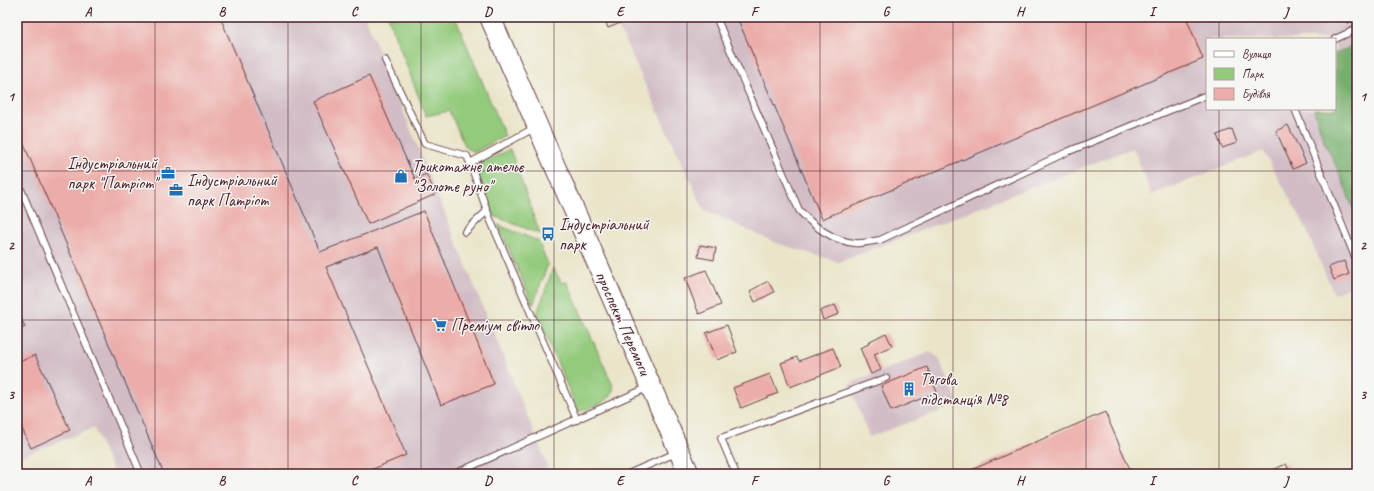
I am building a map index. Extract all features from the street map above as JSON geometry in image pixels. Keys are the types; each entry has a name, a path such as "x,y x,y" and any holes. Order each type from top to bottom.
{"main road":[{"name":"проспект Перемоги","path":"490,17 689,474"}],"lane":[{"path":"716,17 799,210 809,222 839,240 856,243 880,240 1067,152 1206,95"},
{"path":"1336,38 1357,28"},
{"path":"385,60 425,144 467,156 487,211 577,420"},
{"path":"1295,110 1357,262"},
{"path":"470,162 537,126"},
{"path":"17,180 141,474"},
{"path":"466,232 487,211"},
{"path":"736,474 721,438 886,378"},
{"path":"454,474 651,387"},
{"path":"628,474 679,452"}],"shaded area":[{"path":"17,17 365,17 548,467 532,474 114,474 94,428 17,458"},
{"path":"604,17 1357,17 1357,42 1336,52 1336,38 1206,38 1206,110 1317,110 1357,211 1357,284 1334,294 1303,222 1263,151 1152,195 1133,148 839,262 776,243 704,210 617,24 608,28"},
{"path":"930,352 939,358 959,404 869,437 849,384"}],"green space":[{"path":"388,17 455,17 505,136 475,152 466,148 449,111 426,116"},
{"path":"1357,44 1357,218 1338,170 1323,139 1314,110 1336,110 1336,53"},
{"path":"510,149 540,234 494,216 475,167"},
{"path":"498,225 538,241 548,264 533,305"},
{"path":"553,268 562,283 567,282 613,386 613,392 610,397 601,404 578,412 537,314"}],"building":[{"path":"17,17 220,17 320,252 424,211 494,384 441,405 378,247 326,267 406,455 361,474 164,474 17,128"},
{"path":"604,17 635,17 608,28"},
{"path":"737,17 1186,17 1203,59 822,219"},
{"path":"1346,17 1357,17 1357,19 1348,23"},
{"path":"369,76 415,179 426,174 436,194 368,224 313,101"},
{"path":"1288,125 1306,163 1293,169 1276,131"},
{"path":"1232,129 1237,143 1222,148 1217,135"},
{"path":"700,245 716,248 714,260 698,257"},
{"path":"1344,261 1349,274 1334,280 1329,267"},
{"path":"706,270 721,305 699,314 685,278"},
{"path":"768,281 774,292 755,302 750,291"},
{"path":"835,305 839,314 823,320 820,311"},
{"path":"17,310 25,327 17,331"},
{"path":"727,325 737,352 717,360 706,333"},
{"path":"886,333 892,346 874,354 881,370 871,374 860,348"},
{"path":"833,348 841,367 790,387 781,363 797,357 799,361"},
{"path":"35,355 70,430 31,448 17,418 17,363"},
{"name":"Тягова підстанція №8","path":"927,367 937,392 891,411 881,386"},
{"path":"770,374 778,393 741,408 733,388"},
{"path":"1105,412 1132,474 962,474"},
{"path":"1286,464 1291,474 1263,474"}],"place":[{"name":"Індустріальний парк \"Патріот\"","path":"168,173"},
{"name":"Трикотажне ательє \"Золоте руно\"","path":"401,176"},
{"name":"Індустріальний парк Патріот","path":"176,190"},
{"name":"Індустріальний парк","path":"548,234"},
{"name":"Преміум світло","path":"440,325"},
{"name":"Тягова підстанція №8","path":"909,389"}]}
